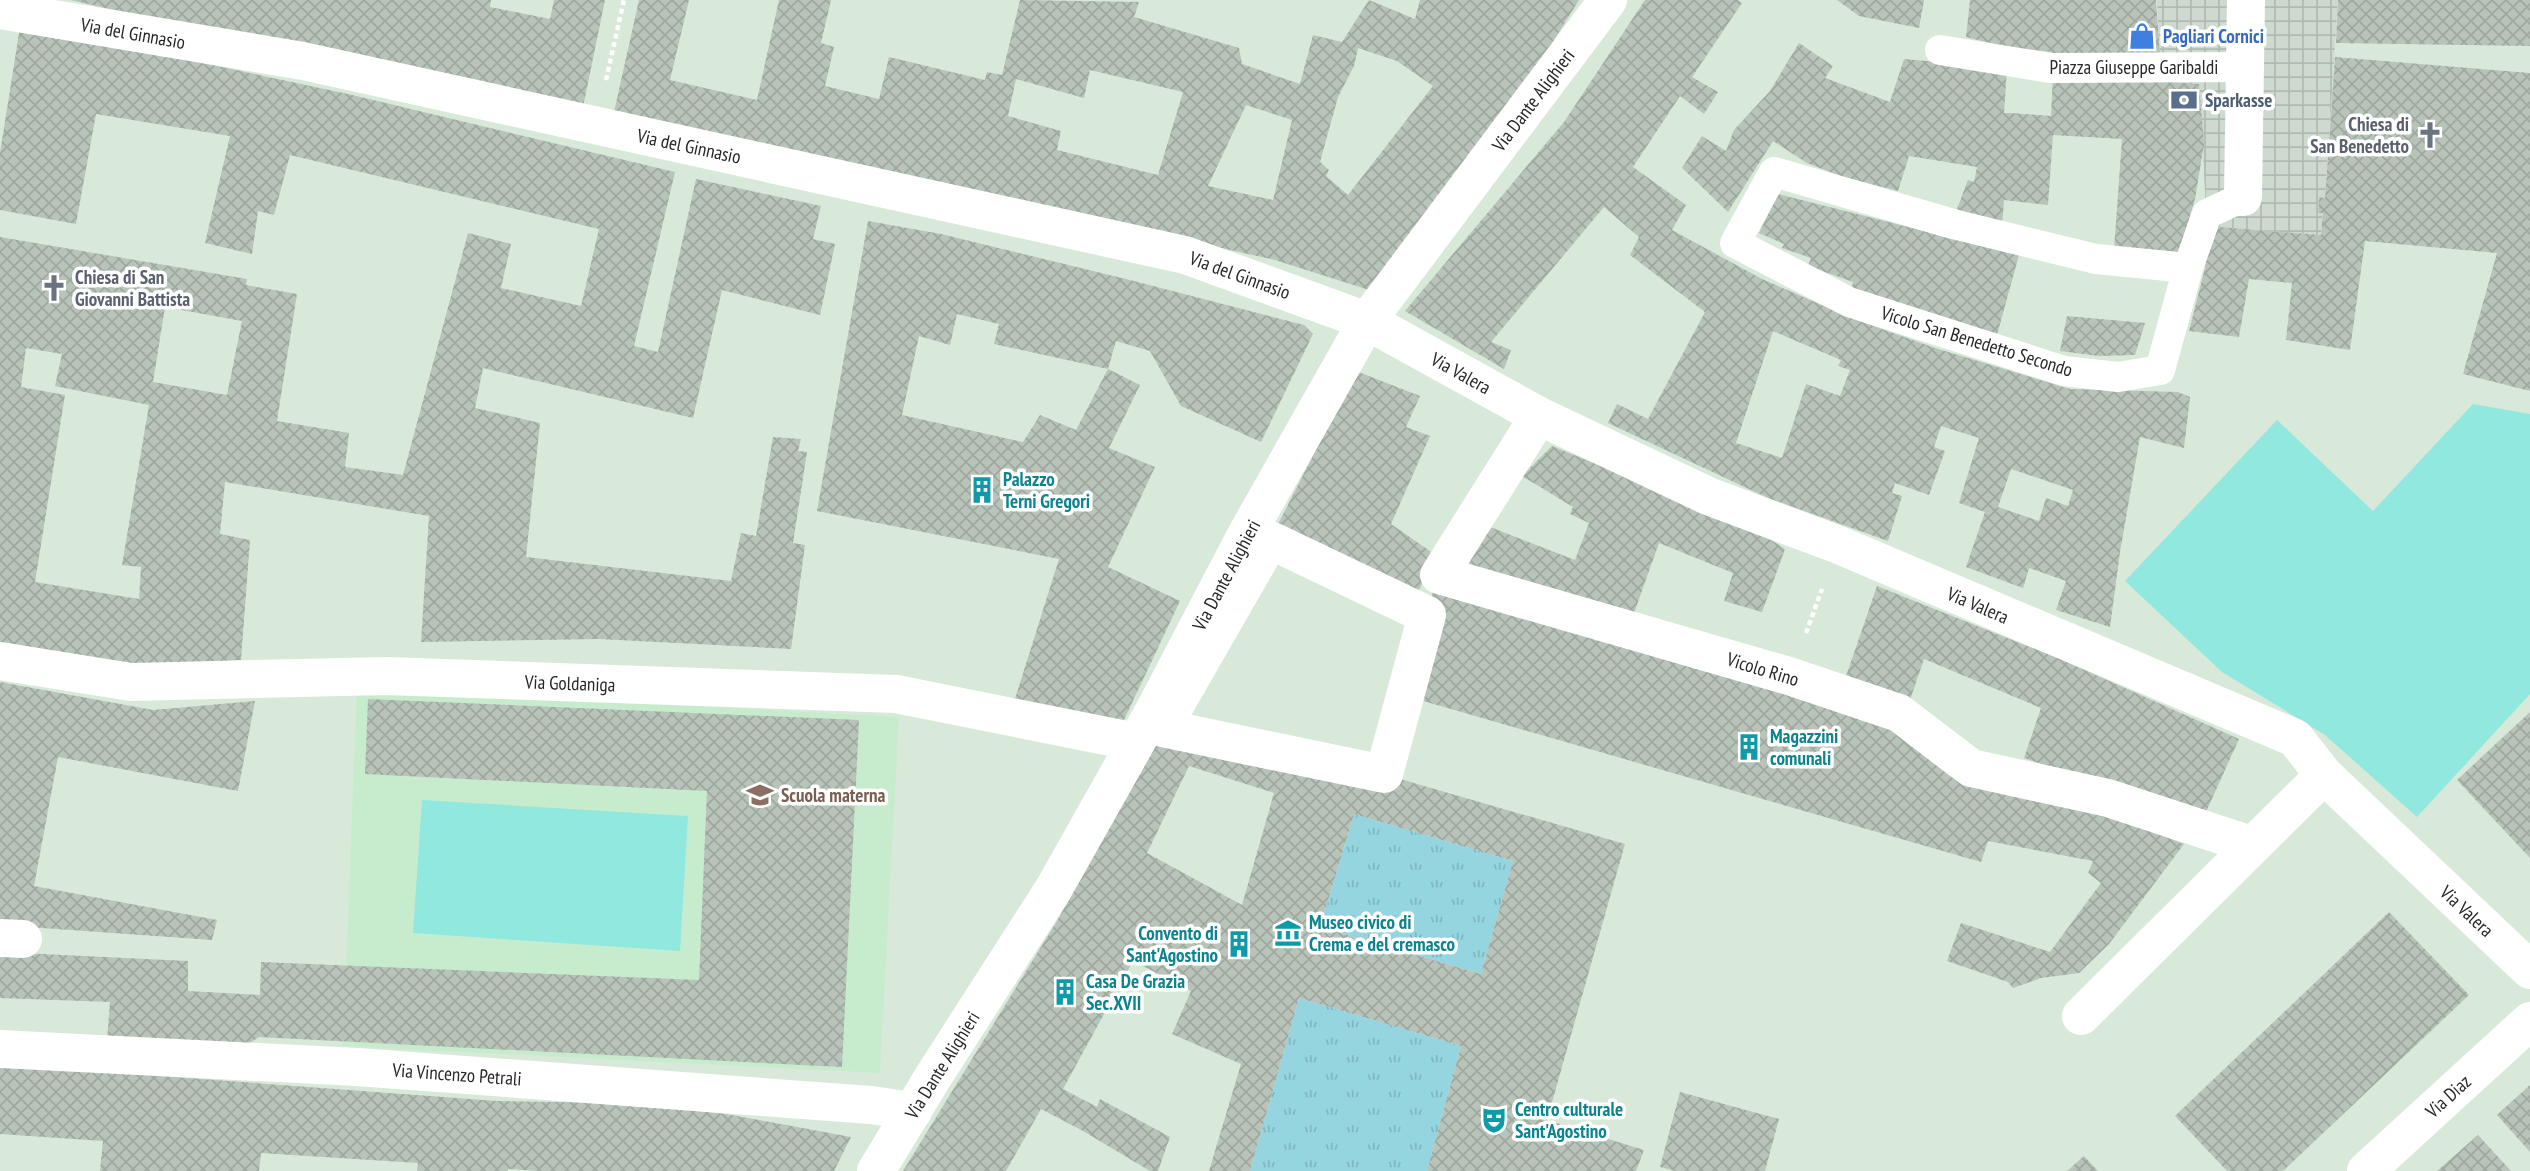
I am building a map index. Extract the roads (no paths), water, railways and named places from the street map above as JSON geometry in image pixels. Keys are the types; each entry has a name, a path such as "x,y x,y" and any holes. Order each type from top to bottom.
{"street":[{"name":"Via Dante Alighieri","path":"876,1171 1149,735 1245,537 1367,321 1608,0"},
{"name":"Piazza Giuseppe Garibaldi","path":"2243,197 2246,0"},
{"name":"Via del Ginnasio","path":"0,10 303,61 1185,255 1367,321"},
{"name":"Via Valera","path":"1367,321 1539,416 1709,496 1839,545 2295,738 2324,775 2530,970"},
{"name":"Vicolo Rino","path":"1539,416 1439,575 1789,677 1899,713 1971,768 2108,798 2251,845"},
{"name":"Via Goldaniga","path":"0,661 131,682 387,677 896,694 1384,774 1427,615 1270,540 1149,735"},
{"path":"2081,1016 2324,775"},
{"name":"Via Diaz","path":"2366,1171 2530,1021"},
{"name":"Via Vincenzo Petrali","path":"0,1049 357,1067 871,1105 913,1111"}],"lane":[{"name":"Piazza Giuseppe Garibaldi","path":"1940,50 2050,68 2245,67"},
{"name":"Vicolo San Benedetto Secondo","path":"1774,172 1952,224 2096,259 2188,268 2160,370 2118,377 2064,371 1849,302 1735,243 1774,172"},
{"name":"Piazza Giuseppe Garibaldi","path":"2188,268 2207,214 2243,197"}],"place":[{"name":"Pagliari Cornici","path":"2142,36"},
{"name":"Sparkasse","path":"2184,100"},
{"name":"Chiesa di San Benedetto","path":"2430,135"},
{"name":"Chiesa di San Giovanni Battista","path":"54,288"},
{"name":"Palazzo Terni Gregori","path":"982,490"},
{"name":"Magazzini comunali","path":"1749,747"},
{"name":"Scuola materna","path":"760,795"},
{"name":"Museo civico di Crema e del cremasco","path":"1288,933"},
{"name":"Convento di Sant'Agostino","path":"1239,944"},
{"name":"Casa De Grazia Sec.XVII","path":"1065,992"},
{"name":"Centro culturale Sant'Agostino","path":"1494,1120"}]}
